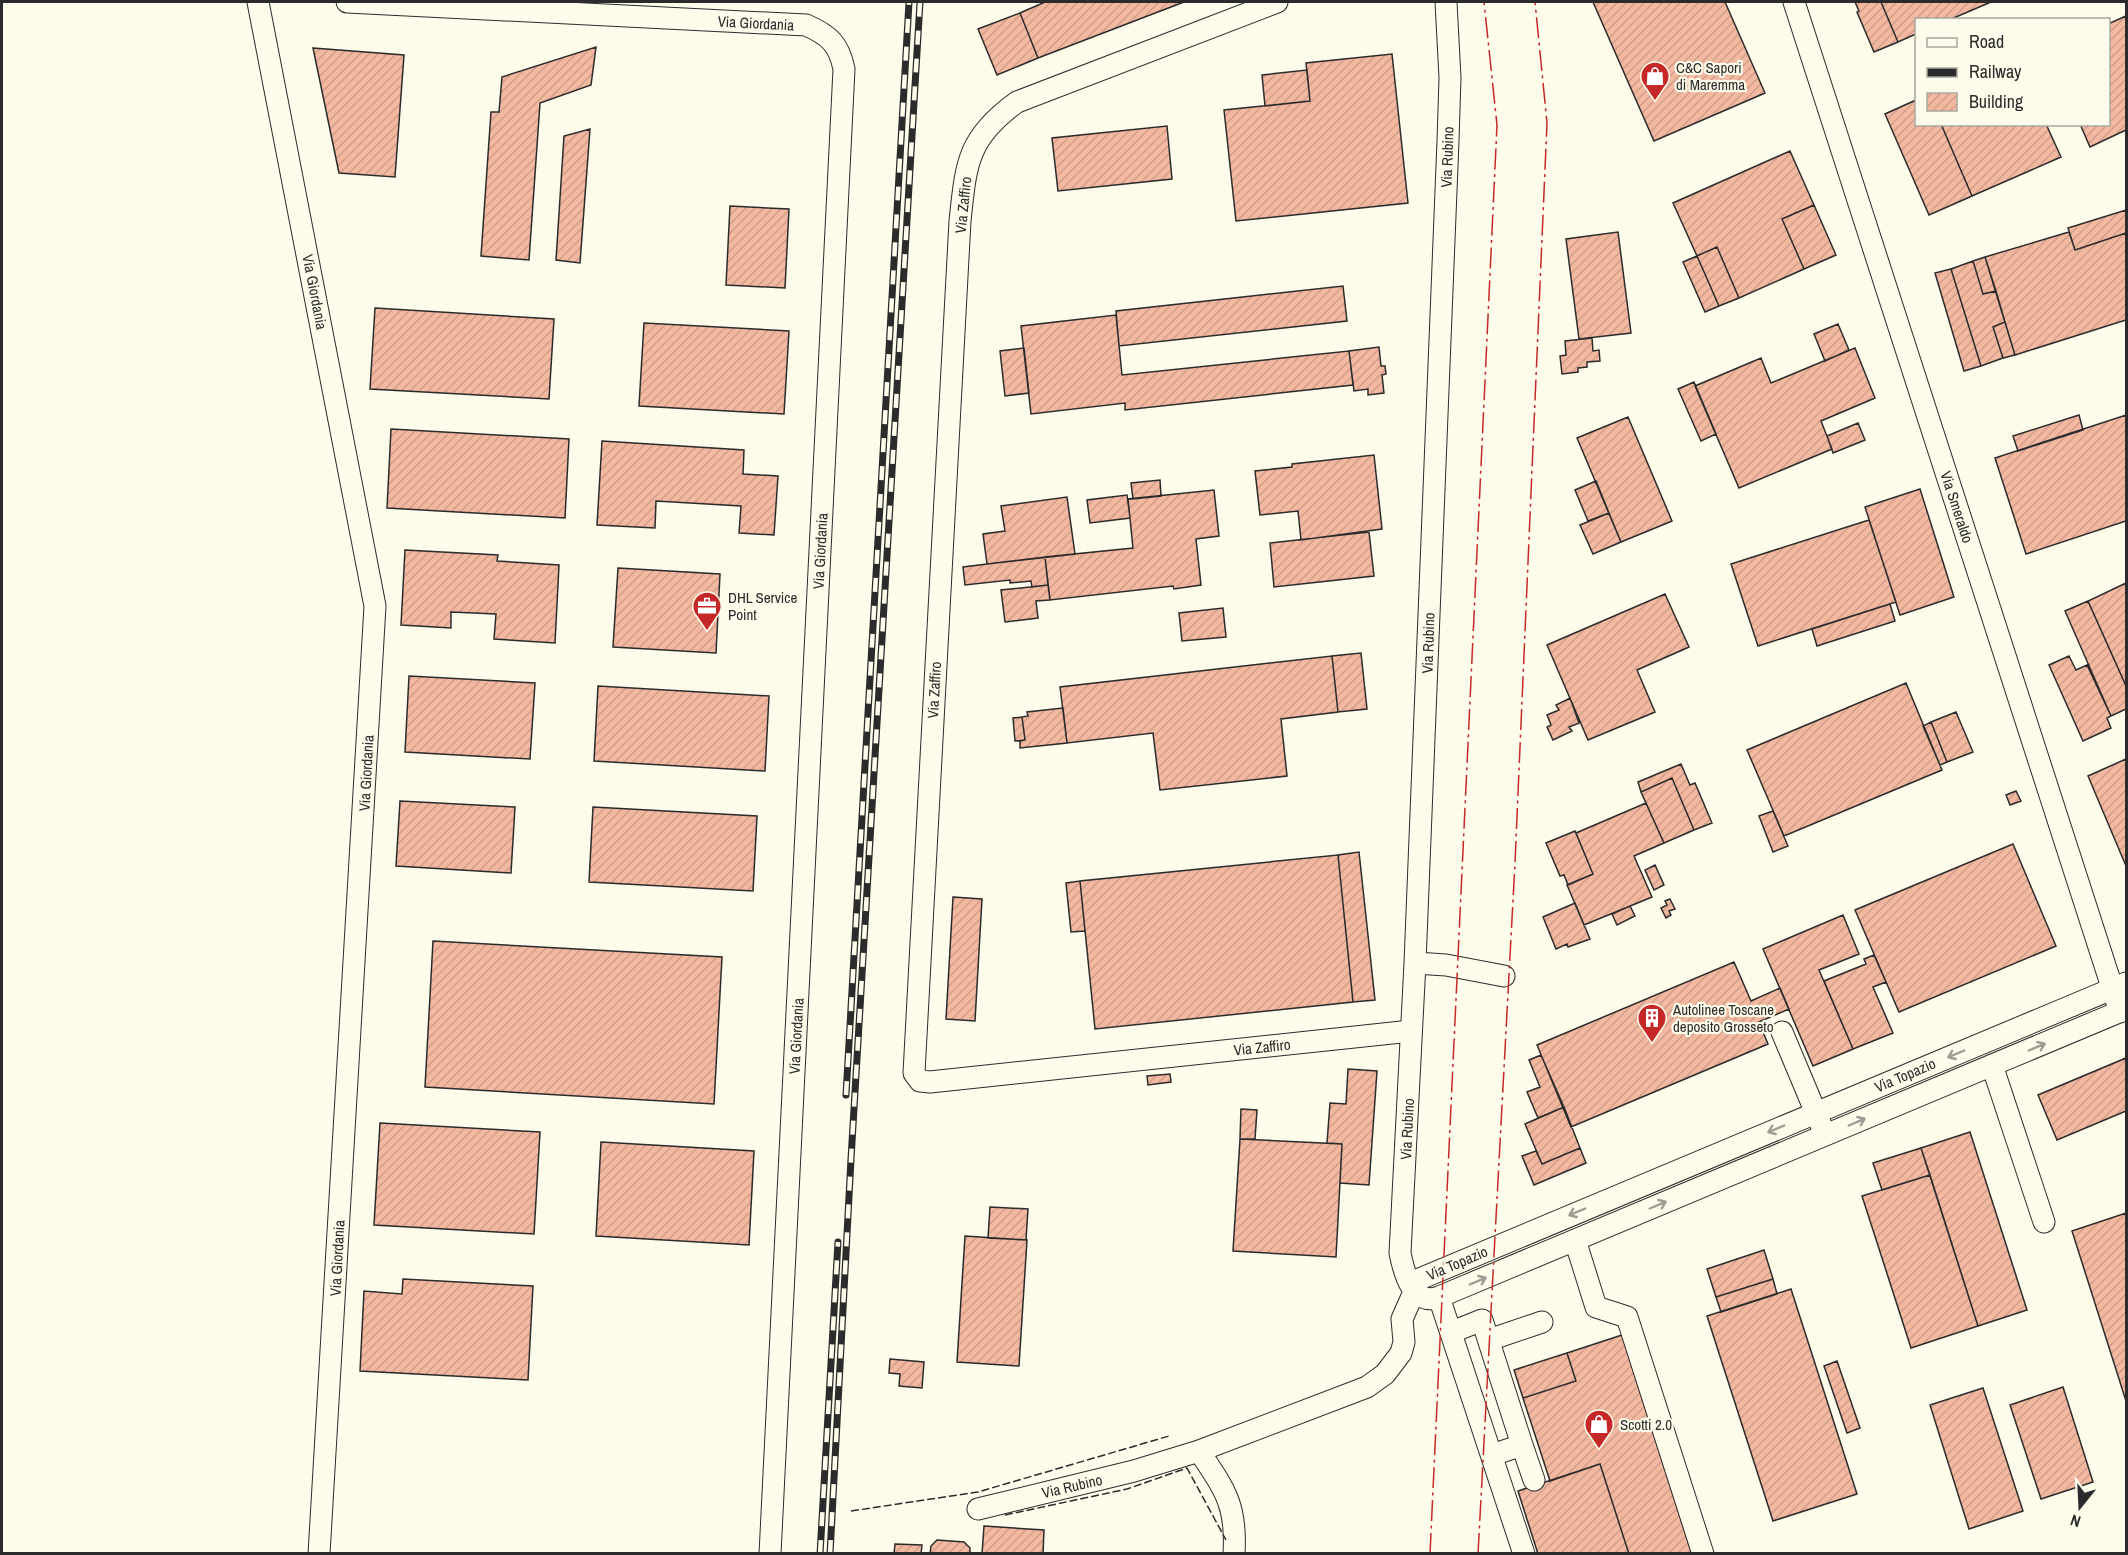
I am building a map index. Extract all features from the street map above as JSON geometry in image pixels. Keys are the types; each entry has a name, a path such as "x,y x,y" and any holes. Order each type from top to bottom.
{"street":[{"name":"Via Giordania","path":"258,2 375,606 319,1554"},
{"name":"Via Giordania","path":"347,2 806,25 832,40 841,53 844,69 770,1554"},
{"name":"Via Zaffiro","path":"1277,2 1017,102 995,118 981,134 971,156 965,175 960,221 914,1073 920,1081 930,1082 1411,1031"},
{"name":"Via Rubino","path":"978,1509 1134,1471 1199,1451 1368,1387 1385,1374 1401,1353 1404,1341 1402,1319 1412,1288 1403,1266 1401,1252 1448,141 1450,78 1446,2"},
{"name":"Via Smeraldo","path":"1794,2 2120,986 2123,1010"},
{"path":"1415,963 1446,965 1504,976"},
{"name":"Via Topazio","path":"2120,986 1816,1112 1412,1288 1425,1298 1440,1297 2123,1010"},
{"path":"1782,1032 1825,1135"},
{"path":"1992,1065 2044,1222"},
{"path":"1575,1240 1596,1306 1627,1317 1703,1554"},
{"path":"1440,1297 1524,1554"},
{"path":"1452,1332 1482,1320 1534,1480"},
{"path":"1489,1340 1542,1322"},
{"path":"1492,1455 1522,1446"},
{"path":"1199,1451 1222,1485 1230,1505 1236,1528 1234,1554"}],"building":[{"path":"1045,2 1184,2 1038,58 1020,13"},
{"path":"1593,2 1725,2 1765,93 1654,141"},
{"path":"1855,2 1881,2 1898,42 1874,52"},
{"path":"1881,2 1991,2 1954,18 1915,18 1915,34 1898,42"},
{"path":"1020,13 1038,58 997,75 978,29"},
{"path":"2126,16 2126,130 2090,147 2081,126 2110,126 2110,23"},
{"path":"596,47 591,85 540,103 529,260 481,256 491,112 499,112 502,77"},
{"path":"313,48 404,55 395,177 339,173"},
{"path":"1392,54 1408,203 1236,221 1224,110 1310,101 1306,63"},
{"path":"1307,70 1310,101 1265,106 1262,75"},
{"path":"1915,100 1915,126 1942,126 1972,196 1929,215 1885,114"},
{"path":"1167,126 1172,179 1058,191 1052,138"},
{"path":"1942,126 2047,126 2061,157 1972,196"},
{"path":"590,129 580,263 556,260 564,136"},
{"path":"1790,151 1814,205 1782,219 1804,269 1739,298 1717,247 1697,256 1673,203"},
{"path":"1814,205 1836,255 1804,269 1782,219"},
{"path":"730,206 789,209 785,288 726,285"},
{"path":"2126,210 2126,233 2075,250 2068,228"},
{"path":"1618,232 1631,333 1579,339 1566,239"},
{"path":"2069,232 2075,250 2126,233 2126,320 2015,355 1985,257"},
{"path":"1717,247 1739,298 1719,306 1697,256"},
{"path":"1697,256 1719,306 1705,312 1683,262"},
{"path":"1985,257 1996,291 1983,294 1973,261"},
{"path":"1973,261 1983,294 1996,291 2005,322 1993,327 2003,358 1981,366 1951,269"},
{"path":"1951,269 1981,366 1964,371 1935,273"},
{"path":"1343,286 1347,321 1119,346 1116,311"},
{"path":"375,308 554,319 549,399 370,389"},
{"path":"1116,315 1122,375 1349,351 1353,385 1125,410 1125,403 1031,414 1021,326"},
{"path":"2005,322 2015,355 2003,358 1993,327"},
{"path":"644,323 789,331 784,414 639,406"},
{"path":"1838,324 1849,350 1825,361 1814,334"},
{"path":"1592,338 1593,351 1599,350 1600,361 1587,362 1587,367 1578,368 1578,372 1562,374 1560,356 1566,355 1565,341"},
{"path":"1379,347 1381,366 1385,366 1386,374 1382,375 1384,393 1368,395 1368,389 1354,391 1349,351"},
{"path":"1024,348 1029,393 1005,396 1000,351"},
{"path":"1855,348 1875,398 1821,421 1832,449 1739,488 1695,386 1761,358 1771,383"},
{"path":"1694,382 1716,434 1701,441 1678,389"},
{"path":"2079,415 2083,430 2018,451 2013,436"},
{"path":"2126,415 2126,521 2026,554 1995,458"},
{"path":"1628,417 1672,521 1621,542 1577,438"},
{"path":"1858,423 1865,440 1833,453 1827,436"},
{"path":"391,429 569,439 565,518 387,508"},
{"path":"602,441 744,450 743,474 778,476 774,535 739,533 741,506 656,501 655,528 597,525"},
{"path":"1374,455 1382,529 1301,540 1298,511 1260,515 1255,471 1292,467 1292,464"},
{"path":"1160,480 1161,496 1133,499 1131,483"},
{"path":"1596,481 1609,513 1588,521 1575,490"},
{"path":"1920,489 1954,597 1900,615 1865,507"},
{"path":"1214,490 1219,536 1196,539 1201,585 1050,600 1045,557 1133,548 1128,499"},
{"path":"1127,495 1130,518 1090,523 1087,500"},
{"path":"1067,497 1075,554 987,564 983,534 1005,531 1001,506"},
{"path":"1609,513 1621,542 1593,554 1580,525"},
{"path":"1869,520 1896,602 1758,646 1731,564"},
{"path":"1369,532 1374,576 1274,587 1270,543"},
{"path":"405,550 498,555 497,561 559,565 555,643 494,639 496,614 451,612 451,628 401,625"},
{"path":"1045,557 1048,585 1032,587 1031,581 1010,583 1010,580 965,585 963,567"},
{"path":"618,568 720,574 716,653 613,647"},
{"path":"2126,583 2126,686 2088,601"},
{"path":"1048,585 1050,600 1036,601 1038,618 1005,622 1001,590"},
{"path":"1665,594 1689,647 1637,670 1655,712 1588,740 1547,645"},
{"path":"2088,601 2126,686 2126,709 2111,716 2065,611"},
{"path":"1890,604 1895,621 1817,646 1812,629"},
{"path":"1223,608 1226,637 1182,641 1179,613"},
{"path":"1361,653 1367,709 1338,712 1332,656"},
{"path":"1332,656 1338,712 1281,719 1287,776 1160,790 1153,733 1067,743 1060,687"},
{"path":"2069,656 2076,670 2087,665 2111,716 2107,718 2111,728 2083,741 2049,665"},
{"path":"409,676 535,683 530,759 405,752"},
{"path":"1906,683 1942,770 1784,836 1747,750"},
{"path":"598,686 769,696 765,771 594,761"},
{"path":"1570,698 1579,723 1569,727 1572,731 1553,740 1547,727 1551,725 1547,715 1559,710 1556,705"},
{"path":"1063,708 1067,743 1020,748 1020,741 1025,740 1022,717 1028,716 1027,712"},
{"path":"1956,712 1973,752 1947,762 1931,722"},
{"path":"1022,717 1025,740 1015,741 1013,718"},
{"path":"1931,722 1947,762 1940,765 1923,726"},
{"path":"2126,759 2126,866 2088,776"},
{"path":"1681,764 1690,785 1695,783 1712,823 1694,830 1672,778 1641,792 1638,782"},
{"path":"1672,778 1694,830 1664,843 1641,792"},
{"path":"2016,791 2021,801 2010,805 2006,795"},
{"path":"400,801 515,807 511,873 396,866"},
{"path":"1646,803 1664,843 1634,856 1652,897 1584,925 1567,885 1593,874 1576,833"},
{"path":"593,807 757,816 753,891 589,882"},
{"path":"1773,811 1788,846 1773,852 1759,816"},
{"path":"1575,831 1593,874 1568,885 1564,875 1560,876 1546,843"},
{"path":"2013,844 2056,946 1899,1012 1855,910"},
{"path":"1359,852 1375,1000 1353,1002 1338,855"},
{"path":"1338,855 1353,1002 1095,1029 1080,881"},
{"path":"1655,865 1664,885 1654,890 1645,870"},
{"path":"1080,881 1085,931 1071,932 1066,883"},
{"path":"953,897 982,899 975,1021 946,1019"},
{"path":"1670,899 1675,909 1669,911 1671,915 1666,918 1661,908 1667,905 1665,901"},
{"path":"1575,903 1590,939 1556,949 1543,917"},
{"path":"1630,906 1635,916 1617,925 1612,914"},
{"path":"1843,915 1859,954 1819,970 1853,1049 1813,1066 1763,949"},
{"path":"433,941 722,957 714,1104 425,1087"},
{"path":"1874,955 1886,982 1873,987 1893,1033 1853,1049 1824,981 1866,964 1864,959"},
{"name":"Autolinee Toscane deposito Grosseto","path":"1734,962 1751,1001 1780,988 1789,1009 1759,1022 1768,1044 1571,1127 1537,1045"},
{"path":"1541,1055 1564,1107 1538,1118 1527,1092 1540,1087 1529,1060"},
{"path":"2126,1058 2126,1111 2057,1140 2038,1095"},
{"path":"1348,1069 1377,1071 1369,1185 1340,1183 1342,1144 1327,1143 1330,1103 1346,1104"},
{"path":"1170,1074 1171,1082 1148,1085 1147,1076"},
{"path":"1564,1107 1580,1148 1542,1164 1525,1124"},
{"path":"1241,1109 1257,1110 1255,1139 1240,1139"},
{"path":"380,1123 540,1132 534,1234 374,1225"},
{"path":"1970,1132 2027,1310 1978,1326 1921,1148"},
{"path":"1240,1139 1342,1144 1336,1257 1233,1251"},
{"path":"601,1142 754,1151 749,1245 596,1236"},
{"path":"1580,1148 1586,1163 1534,1185 1522,1156 1536,1151 1542,1164"},
{"path":"1921,1148 1930,1175 1882,1190 1873,1163"},
{"path":"1930,1175 1978,1326 1911,1348 1862,1196"},
{"path":"990,1207 1028,1209 1026,1240 988,1238"},
{"path":"2126,1213 2126,1401 2072,1231"},
{"path":"965,1236 1027,1240 1019,1366 957,1362"},
{"path":"1764,1250 1773,1279 1716,1297 1707,1269"},
{"path":"403,1279 533,1286 528,1380 360,1371 364,1291 402,1294"},
{"path":"1773,1279 1777,1294 1721,1312 1716,1297"},
{"path":"1791,1289 1857,1494 1773,1521 1707,1316"},
{"name":"Scotti 2.0","path":"1622,1335 1692,1554 1629,1554 1600,1464 1550,1481 1523,1398 1576,1381 1567,1353"},
{"path":"1567,1353 1576,1381 1523,1398 1514,1370"},
{"path":"890,1359 924,1362 922,1388 899,1386 900,1374 889,1373"},
{"path":"1837,1361 1860,1428 1847,1433 1824,1366"},
{"path":"2063,1387 2093,1482 2041,1499 2010,1405"},
{"path":"1983,1388 2023,1511 1969,1529 1930,1405"},
{"path":"1600,1464 1629,1554 1538,1554 1518,1491"},
{"path":"984,1526 1044,1530 1043,1554 982,1554"},
{"path":"937,1540 964,1542 970,1548 970,1554 930,1554 931,1546"},
{"path":"895,1544 922,1545 921,1554 894,1554"}],"railway":[{"path":"846,1095 909,2"},
{"path":"830,1554 851,1159 920,2"},
{"path":"820,1554 838,1242"}],"fence":[{"path":"851,1511 978,1492 1169,1436"},
{"path":"1005,1515 1127,1489 1187,1468 1226,1540"}],"power":[{"path":"1430,1554 1497,125 1484,2"},
{"path":"1478,1554 1515,863 1547,123 1535,2"}],"place":[{"name":"C&C Sapori di Maremma","path":"1655,102"},
{"name":"DHL Service Point","path":"707,632"},
{"name":"Autolinee Toscane deposito Grosseto","path":"1652,1044"},
{"name":"Scotti 2.0","path":"1599,1450"}]}
